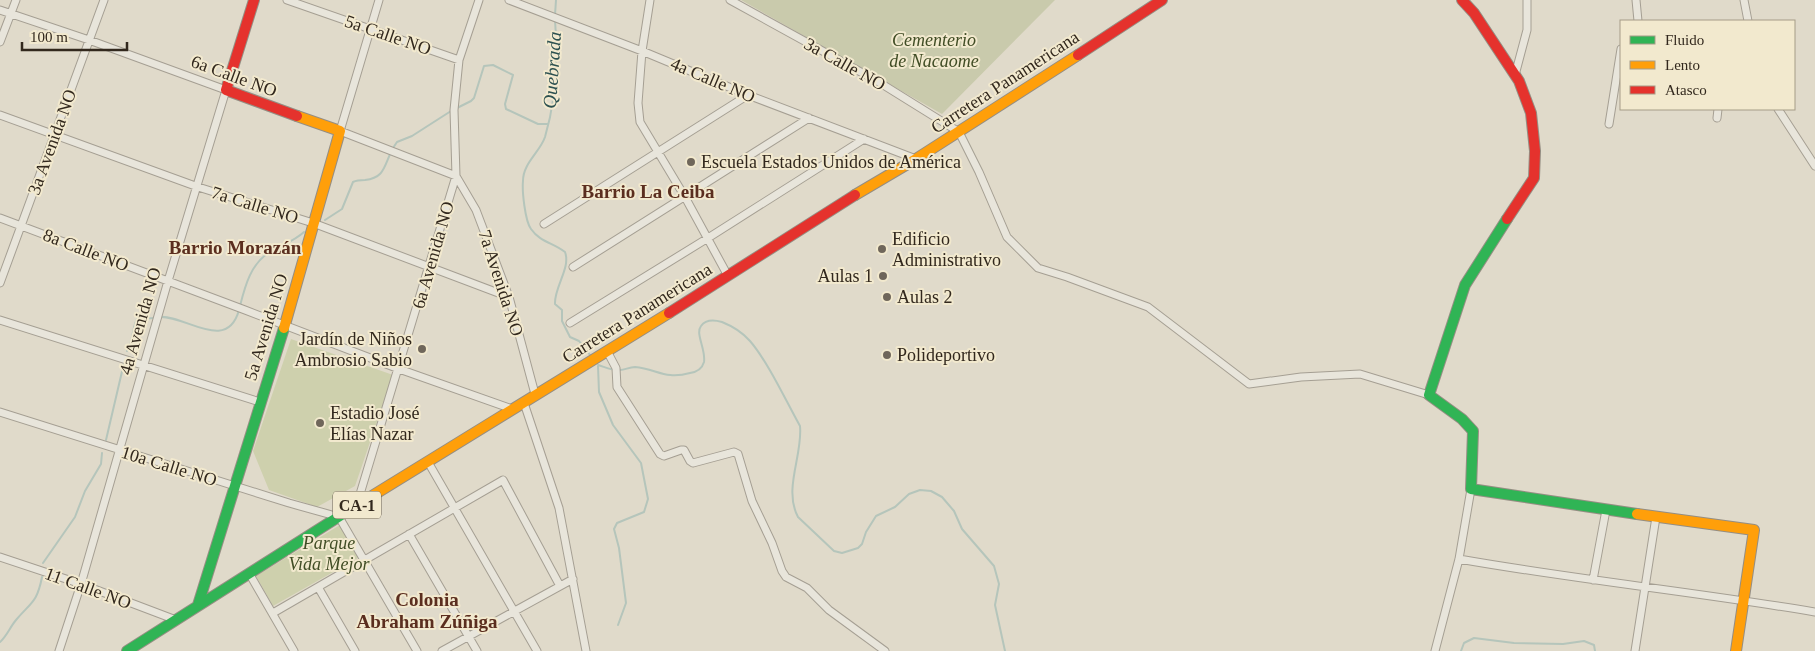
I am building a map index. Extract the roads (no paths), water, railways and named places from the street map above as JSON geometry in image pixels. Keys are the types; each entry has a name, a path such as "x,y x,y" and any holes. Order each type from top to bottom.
{"main road":[{"name":"4a Avenida NO","path":"226,90 254,0"},
{"path":"1462,0 1474,13 1519,81 1531,112 1535,151 1534,178 1465,285 1429,395 1462,419 1473,431 1471,489 1754,530 1736,651"},
{"name":"Carretera Panamericana","path":"127,651 357,505 728,276 833,208 959,132 1157,1"},
{"name":"6a Calle NO","path":"226,90 340,131"},
{"name":"5a Avenida NO","path":"198,605 284,326 340,131"}],"street":[{"path":"0,42 16,0"},
{"name":"3a Avenida NO","path":"0,283 104,0"},
{"name":"5a Calle NO","path":"288,0 459,60"},
{"name":"5a Avenida NO","path":"340,131 380,0"},
{"name":"6a Avenida NO","path":"357,505 456,176 454,110 459,60 479,0"},
{"name":"4a Calle NO","path":"509,0 642,51 748,95 916,159"},
{"path":"650,0 642,51 638,103 640,122 685,197 728,276"},
{"name":"3a Calle NO","path":"730,0 877,82 959,132"},
{"path":"1515,75 1527,30 1527,0"},
{"path":"1636,0 1638,20"},
{"path":"1744,0 1748,20"},
{"name":"6a Calle NO","path":"0,10 226,90"},
{"path":"1609,124 1620,55"},
{"name":"4a Avenida NO","path":"59,651 81,584 143,365 226,90"},
{"path":"544,224 748,95"},
{"path":"1717,118 1718,110"},
{"path":"1779,110 1815,166"},
{"name":"7a Calle NO","path":"0,115 198,187 313,223 509,297"},
{"path":"574,267 809,118"},
{"name":"6a Calle NO","path":"340,131 456,176"},
{"path":"959,132 979,172 1007,237 1038,268 1148,307 1249,384 1301,376 1360,374 1429,395"},
{"path":"570,323 864,139"},
{"name":"7a Avenida NO","path":"456,176 476,210 509,297 535,394"},
{"name":"8a Calle NO","path":"0,218 399,369 513,409"},
{"path":"0,320 260,402"},
{"path":"607,351 616,368 617,387 660,454 664,456 684,450 693,463 734,452 738,454 752,501 786,577 807,588 829,610 883,650"},
{"path":"524,403 553,489 573,579 586,651"},
{"name":"10a Calle NO","path":"0,412 289,504 339,517"},
{"path":"428,462 537,651"},
{"path":"273,613 503,480 560,586"},
{"path":"1435,651 1460,559 1471,489"},
{"path":"1593,580 1606,510"},
{"path":"339,517 417,651"},
{"path":"1635,651 1656,517"},
{"path":"409,534 478,651"},
{"name":"11 Calle NO","path":"0,557 81,584 176,620"},
{"path":"1460,559 1815,612"},
{"path":"249,573 294,651"},
{"path":"442,651 573,579"},
{"path":"318,587 355,651"}],"waterway":[{"name":"Quebrada","path":"555,15 556,0"},
{"name":"Quebrada","path":"555,20 556,64 552,108 543,142 529,163 524,175 524,198 527,220 531,229 543,240 565,252 566,264 555,298 555,304 562,310 562,321 570,337 579,341 590,355"},
{"path":"457,108 474,98 484,66 493,65 513,75 505,104 506,109 538,124 547,124"},
{"path":"393,148 397,142 412,136 451,111"},
{"path":"325,220 342,209 353,182 371,179 380,174 391,152"},
{"path":"240,306 247,283 258,262 270,252 304,232"},
{"path":"159,317 215,331 225,329 233,323 239,310"},
{"path":"127,351 137,319 155,318"},
{"path":"598,365 617,370 631,367 643,368 667,375 693,373 701,368 704,362 699,329 705,322 719,321 737,330 757,350 800,426 799,449 792,495 798,517 834,551 842,553 858,548 862,544 866,532 876,516 895,507 909,494 920,490 931,491 942,497 954,511 962,529 994,566 999,584 995,605 1005,651"},
{"path":"106,440 124,363"},
{"path":"598,366 599,392 613,425 641,463 648,499 644,512 617,523 614,529 619,548 626,603 618,625"},
{"path":"43,563 75,517 85,491 101,464 102,453"},
{"path":"0,642 36,597 42,577"},
{"path":"1461,651 1464,643 1474,638 1514,643 1563,644 1584,641 1594,645 1595,651"}],"place":[{"name":"Escuela Estados Unidos de América","path":"691,162"},
{"name":"Edificio Administrativo","path":"882,249"},
{"name":"Aulas 1","path":"883,276"},
{"name":"Aulas 2","path":"887,297"},
{"name":"Jardín de Niños Ambrosio Sabio","path":"422,349"},
{"name":"Polideportivo","path":"887,355"},
{"name":"Estadio José Elías Nazar","path":"320,423"}],"district":[{"name":"Barrio La Ceiba","path":"648,191"},
{"name":"Barrio Morazán","path":"235,247"},
{"name":"Colonia Abraham Zúñiga","path":"427,610"}],"park label":[{"name":"Cementerio de Nacaome","path":"934,50"},
{"name":"Parque Vida Mejor","path":"329,553"}]}
